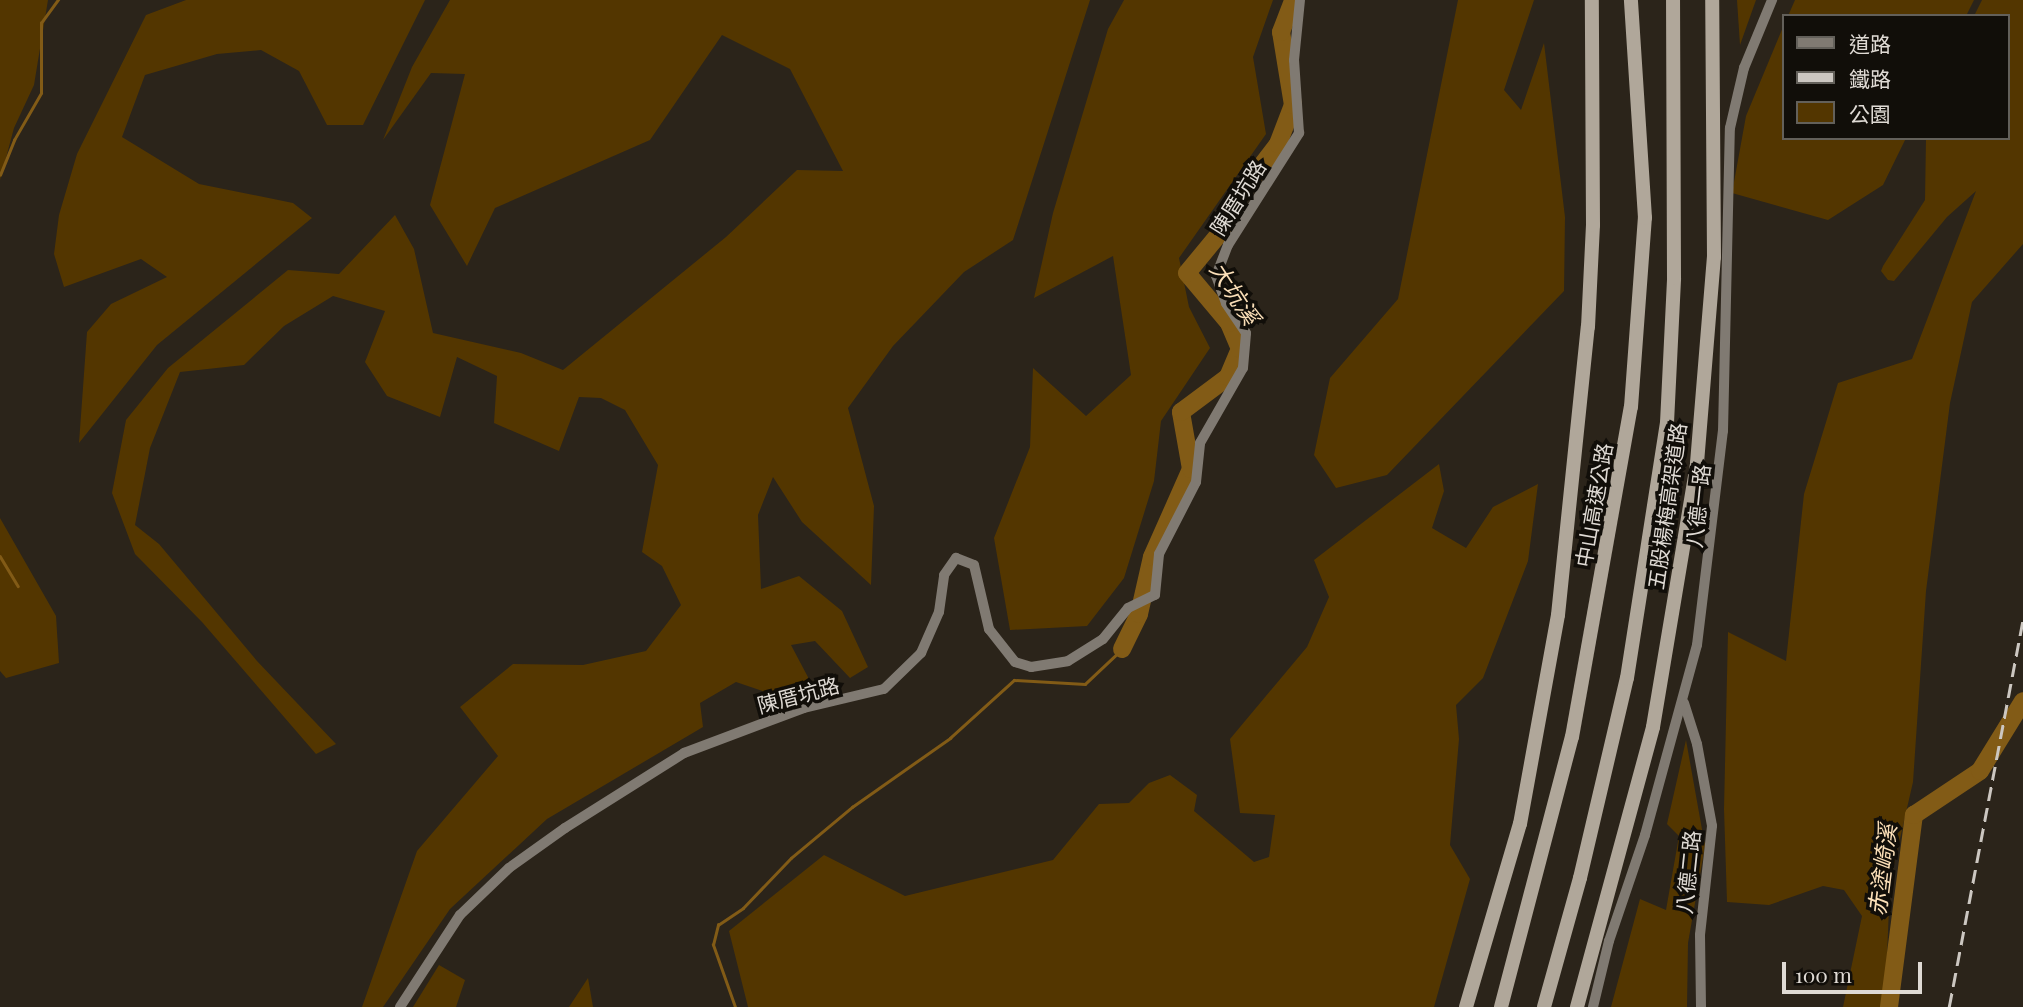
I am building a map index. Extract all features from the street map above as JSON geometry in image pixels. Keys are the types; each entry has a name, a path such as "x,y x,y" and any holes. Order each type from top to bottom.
{"highway":[{"path":"1466,1007 1488,936 1540,735 1572,500 1588,327 1593,126 1592,0"},
{"name":"中山高速公路","path":"1501,1007 1572,737 1631,407 1644,218 1631,0"},
{"path":"1544,1007 1580,878 1627,677 1667,423 1674,278 1674,0"},
{"name":"五股楊梅高架道路","path":"1577,1007 1653,727 1697,463 1714,257 1712,0"}],"street":[{"name":"陳厝坑路","path":"400,1007 460,915 509,868 565,828 684,753 804,708 884,689 921,653 939,612 944,575 956,558 974,565 989,629 1015,662 1031,667 1068,661 1088,649 1136,602 1151,596 1159,554 1196,482 1200,443 1243,368 1246,333 1226,303 1216,276 1228,245 1299,133 1294,60 1300,0"},
{"name":"八德一路","path":"1593,1007 1609,941 1684,702 1708,583 1721,455 1730,128 1744,68 1772,0"},
{"name":"八德二路","path":"1684,702 1697,744 1712,827 1700,935 1701,1007"}],"green space":[{"path":"0,0 48,0 34,85 14,128 0,180"},
{"path":"186,0 425,0 363,125 327,125 299,71 261,50 217,54 145,75 122,137 199,184 293,203 312,218 157,345 79,443 87,332 111,304 167,277 141,259 64,287 54,254 59,215 77,154 146,15"},
{"path":"450,0 1090,0 1013,240 964,272 893,346 848,408 874,506 871,585 802,522 773,477 758,515 761,589 799,576 842,611 868,667 850,678 815,641 791,645 819,698 771,694 736,682 700,703 703,727 547,819 450,909 383,1007 362,1007 417,851 498,756 460,707 513,664 583,665 646,651 681,605 662,566 642,552 658,465 625,410 601,398 579,397 559,451 494,423 497,376 457,357 440,417 387,396 365,362 385,311 333,296 284,326 244,365 180,372 150,448 135,525 159,544 257,661 336,744 316,754 202,622 135,554 112,493 126,420 168,368 288,270 339,274 395,215 414,249 433,333 521,353 563,370 726,237 797,170 843,171 790,69 722,35 650,140 495,208 467,266 430,205 465,74 431,73 383,140 412,67"},
{"path":"1124,0 1273,0 1253,57 1266,134 1179,258 1189,307 1210,348 1161,421 1154,481 1124,578 1087,626 1010,630 994,538 1030,447 1033,368 1086,416 1131,375 1113,256 1034,298 1053,213 1108,29"},
{"path":"1458,0 1534,0 1504,90 1521,110 1544,43 1565,217 1564,291 1387,475 1336,488 1314,455 1330,378 1398,299"},
{"path":"1737,0 1756,0 1740,45"},
{"path":"1795,0 1974,0 1967,14 1789,14"},
{"path":"1982,0 2023,0 2023,244 1972,302 1950,403 1926,591 1913,782 1890,882 1885,1007 1843,1007 1862,916 1844,890 1823,886 1769,905 1727,902 1724,809 1728,632 1786,661 1804,494 1838,383 1912,359 1976,191 1947,217 1894,281 1888,280 1881,271 1883,266 1925,200 1926,140 2009,140 2009,14 1975,14"},
{"path":"1782,29 1782,140 1905,140 1883,185 1828,220 1732,193 1746,116"},
{"path":"1439,464 1444,491 1432,528 1466,548 1493,507 1538,484 1528,561 1483,678 1456,705 1459,739 1450,845 1470,879 1434,1007 748,1007 729,931 824,855 905,896 1053,860 1099,804 1129,803 1149,783 1170,775 1197,795 1194,811 1254,862 1269,857 1275,815 1240,813 1230,739 1307,647 1329,597 1314,560"},
{"path":"0,518 56,616 59,663 6,678 0,671"},
{"path":"1686,740 1705,846 1688,943 1687,1007 1611,1007 1640,899 1666,910 1679,836 1667,824"},
{"path":"439,965 465,980 456,1007 413,1007"},
{"path":"588,978 593,1007 569,1007"}],"waterway":[{"path":"0,175 14,140 41,93 41,23 58,0"},
{"name":"大坑溪","path":"1122,649 1139,614 1152,557 1191,469 1181,412 1228,377 1240,349 1229,323 1187,273 1220,233 1242,191 1278,144 1293,105 1281,32 1293,0"},
{"path":"0,556 18,586"},
{"path":"735,1007 713,945 718,925 743,908 791,858 852,807 950,738 1014,680 1085,684 1122,649"},
{"name":"赤塗崎溪","path":"1889,1007 1914,815 1980,771 2023,701"}],"railway":[{"path":"1949,1007 2023,619"}]}
